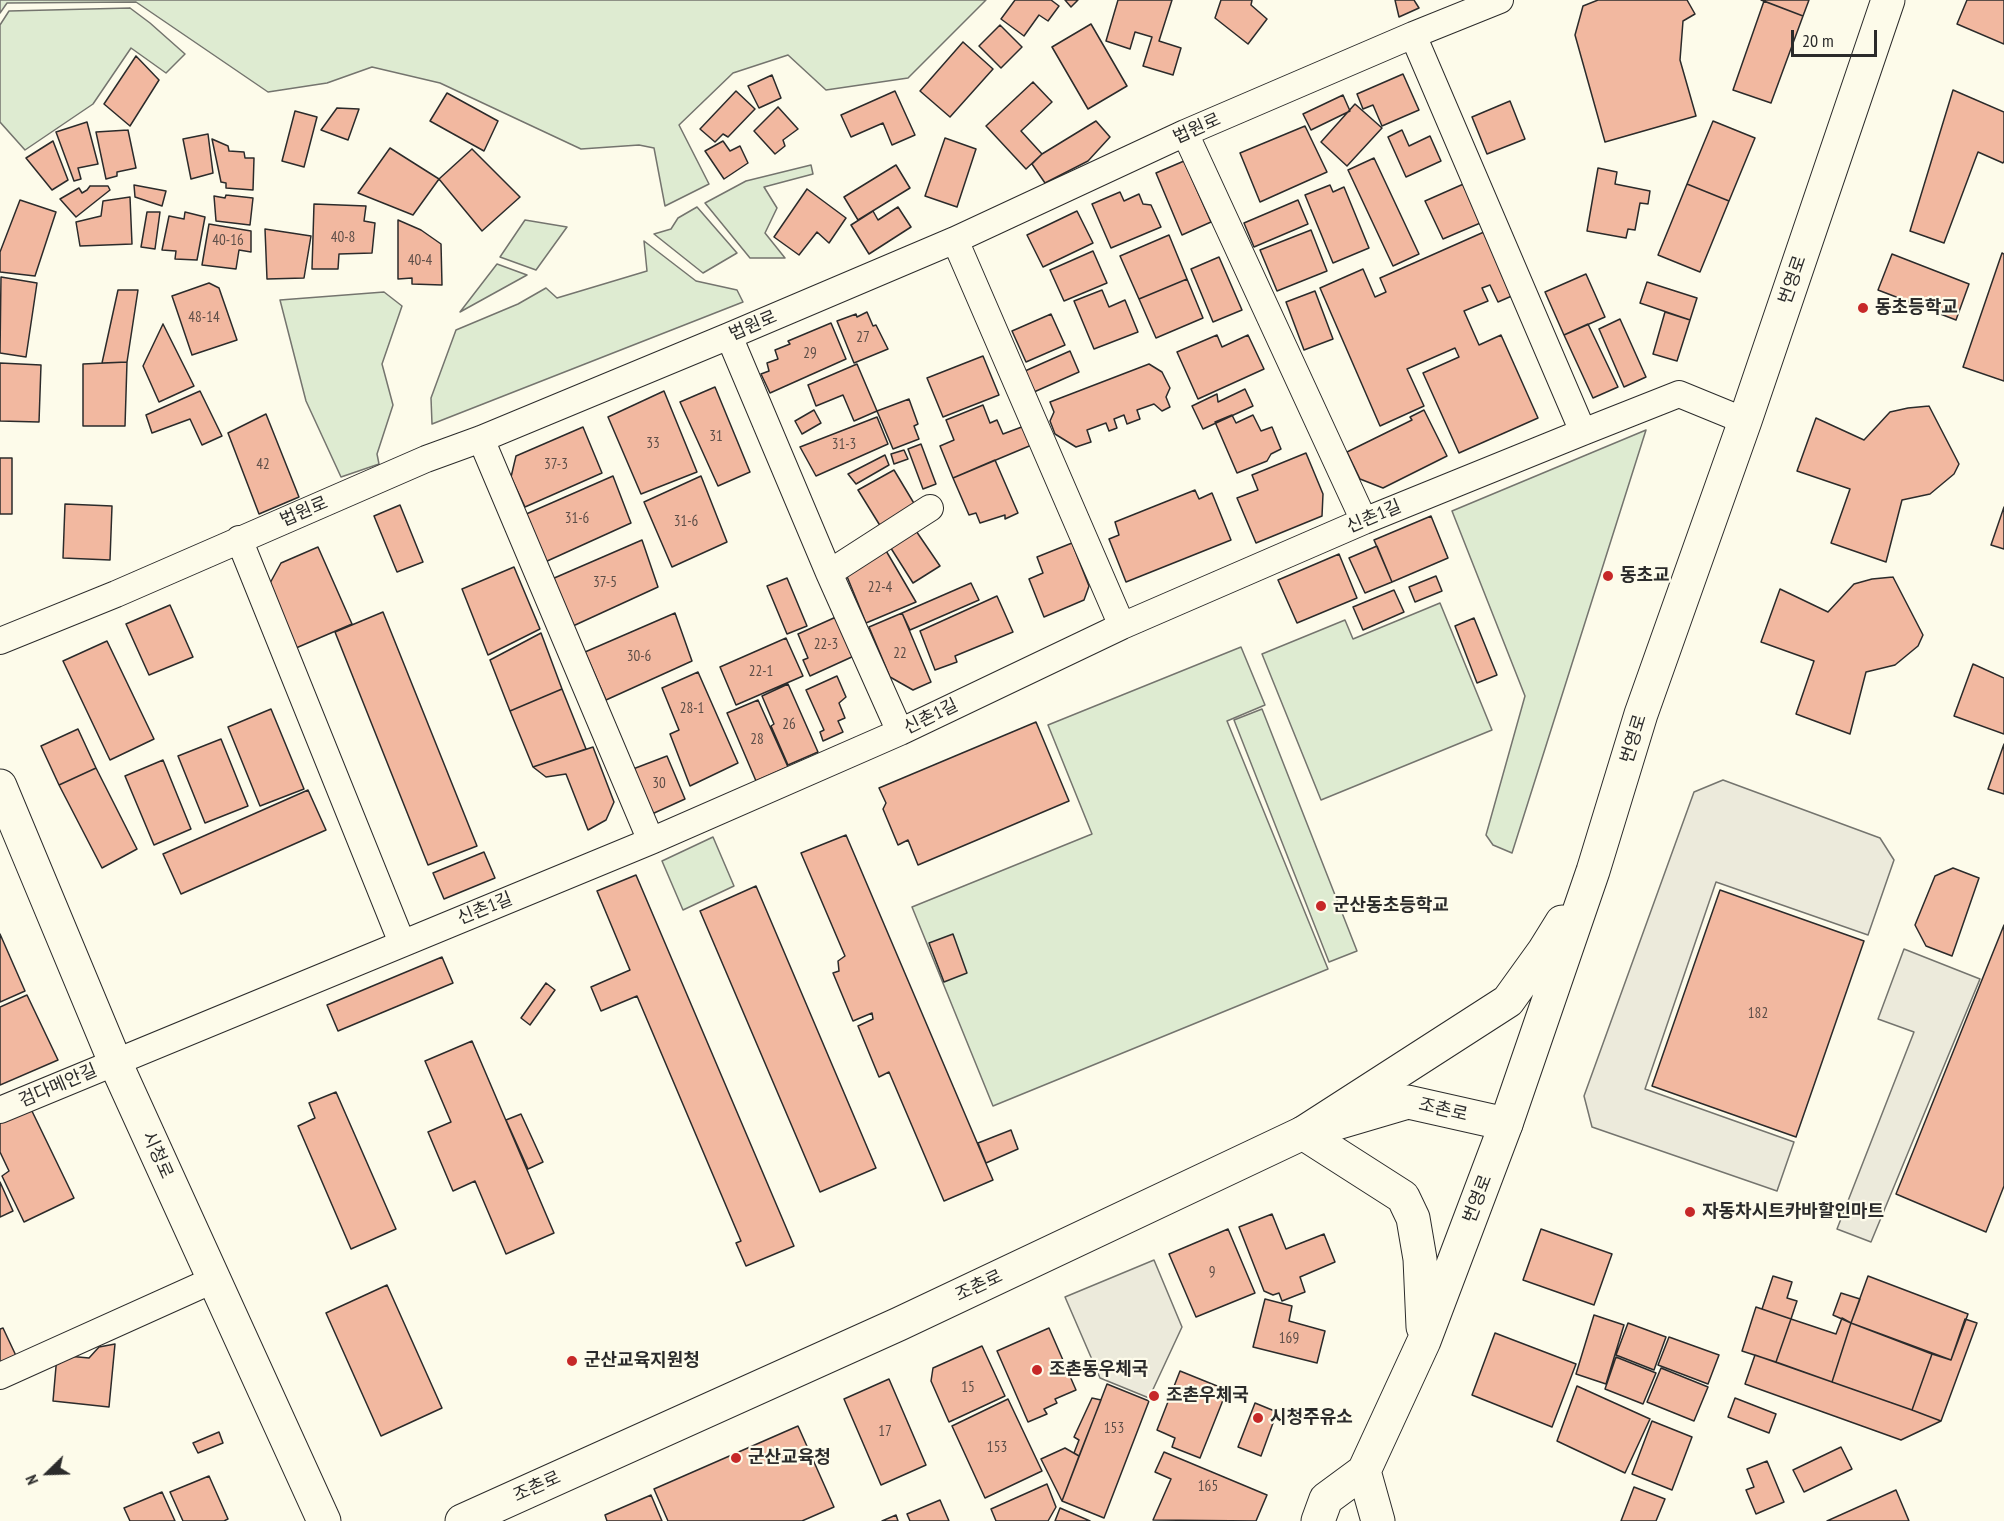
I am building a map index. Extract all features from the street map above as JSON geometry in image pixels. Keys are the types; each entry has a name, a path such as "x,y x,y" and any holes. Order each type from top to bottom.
{"main road":[{"name":"번영로","path":"1318,1521 1326,1499 1364,1471 1424,1341 1506,1124 1593,871 1641,714 1745,421 1888,0"},
{"name":"시청로","path":"0,786 115,1062 324,1521"},
{"path":"1424,1341 1420,1259 1413,1218 1403,1197 1303,1133 1508,1001 1544,951 1593,871"},
{"name":"조촌로","path":"462,1521 899,1324 1303,1133 1408,1102 1506,1124"},
{"path":"1364,1471 1378,1521"}],"street":[{"name":"법원로","path":"0,641 116,594 426,459 481,439 955,240 1185,133 1500,0"},
{"path":"1413,36 1582,432"},
{"path":"1185,133 1364,521"},
{"path":"955,240 1122,626"},
{"path":"729,336 829,573 900,732"},
{"name":"신촌1길","path":"115,1062 651,841 900,732 1122,626 1364,521 1582,432 1679,394 1745,421"},
{"path":"481,439 651,841"},
{"path":"829,573 930,508"},
{"path":"239,539 402,943"},
{"name":"검다메안길","path":"0,1110 115,1062"},
{"path":"0,1376 213,1280"}],"green space":[{"path":"0,0 986,0 908,78 826,90 788,55 733,73 679,125 709,184 665,206 654,148 639,145 581,149 440,83 372,67 327,83 268,92 136,2 7,3 0,13"},
{"path":"130,8 185,54 166,73 131,48 93,104 25,150 0,122 0,25 9,11"},
{"path":"811,165 813,174 764,187 777,208 765,233 785,258 750,258 705,203 746,181"},
{"path":"697,207 737,253 703,273 654,234 671,229 678,218"},
{"path":"525,220 567,227 536,270 500,257"},
{"path":"644,241 696,281 737,290 743,302 432,424 431,398 456,330 518,304 546,288 557,298 647,271"},
{"path":"497,264 527,275 460,312"},
{"path":"384,292 402,306 382,364 393,405 377,454 379,464 341,477 306,401 280,300"},
{"path":"1646,430 1512,853 1493,845 1486,835 1525,696 1452,511"},
{"path":"1440,603 1492,730 1321,800 1262,654 1345,620 1353,639"},
{"path":"1241,647 1265,705 1227,721 1328,969 993,1106 912,907 1092,834 1048,725"},
{"path":"1262,709 1357,951 1329,962 1234,720"},
{"path":"713,837 734,886 683,910 662,861"}],"shaded area":[{"path":"1723,780 1880,838 1894,860 1868,935 1716,882 1645,1089 1794,1142 1777,1191 1592,1127 1584,1096 1694,792"},
{"path":"1904,949 1980,979 1871,1242 1837,1229 1914,1032 1878,1019"},
{"path":"1154,1260 1182,1327 1149,1398 1100,1378 1065,1297"}],"building":[{"path":"1015,0 1051,0 1059,6 1048,21 1039,15 1024,36 1001,19"},
{"path":"1065,0 1078,0 1071,7"},
{"path":"1118,0 1172,0 1159,41 1181,48 1173,75 1143,66 1152,37 1135,32 1130,49 1106,41"},
{"path":"1221,0 1252,0 1251,5 1267,19 1248,44 1215,18"},
{"path":"1395,0 1414,0 1419,8 1399,17"},
{"path":"1598,0 1687,0 1695,14 1683,21 1680,60 1696,116 1605,142 1575,35 1583,6"},
{"path":"1761,0 1809,0 1803,16"},
{"path":"1967,0 2004,0 2004,44 1957,24"},
{"path":"1764,1 1803,16 1771,103 1733,90"},
{"path":"1091,24 1127,86 1088,109 1052,47"},
{"path":"1000,25 1022,47 1001,68 979,46"},
{"path":"963,42 993,69 950,117 920,91"},
{"path":"136,56 159,80 130,126 104,104"},
{"path":"1403,74 1419,110 1382,126 1373,105 1363,109 1357,94"},
{"path":"772,75 781,98 759,108 748,86"},
{"path":"1033,82 1052,102 1021,131 1042,154 1026,169 986,126"},
{"path":"1953,90 2004,112 2004,161 2003,163 1978,152 1944,243 1910,231"},
{"path":"736,91 755,109 728,137 723,134 715,142 700,129"},
{"path":"895,91 915,135 892,145 883,123 851,137 841,115"},
{"path":"447,93 498,121 484,151 430,121"},
{"path":"1343,95 1350,111 1311,130 1303,114"},
{"path":"1510,101 1525,139 1487,154 1472,117"},
{"path":"1355,104 1382,128 1347,166 1321,142"},
{"path":"778,107 798,129 783,140 785,146 775,154 754,131"},
{"path":"337,108 359,109 348,140 321,130"},
{"path":"295,111 317,117 304,167 282,161"},
{"path":"1096,121 1110,137 1088,161 1045,183 1032,164 1042,154"},
{"path":"1713,121 1755,138 1729,201 1687,184"},
{"path":"87,122 98,164 78,168 81,179 74,181 56,132"},
{"path":"1305,126 1327,172 1260,202 1240,153"},
{"path":"128,130 136,168 117,172 117,176 106,179 96,132"},
{"path":"1402,130 1409,146 1430,136 1441,161 1406,177 1388,137"},
{"path":"208,134 213,173 191,179 183,139"},
{"path":"945,138 976,149 957,207 925,196"},
{"path":"212,139 228,146 229,151 244,152 245,158 254,158 253,190 226,188 226,183 221,182"},
{"path":"53,141 68,180 52,190 26,158"},
{"path":"723,141 730,151 740,146 748,163 724,179 705,151"},
{"path":"390,148 439,179 413,215 358,193"},
{"path":"472,149 520,197 482,231 439,179"},
{"path":"1374,158 1419,254 1393,266 1348,170"},
{"path":"1184,161 1211,222 1182,235 1156,173"},
{"path":"896,165 910,188 858,220 844,197"},
{"path":"1598,168 1617,172 1615,184 1650,191 1648,204 1640,203 1635,230 1628,229 1626,238 1587,231"},
{"path":"1468,182 1485,221 1443,239 1425,201"},
{"path":"1687,184 1729,201 1700,272 1658,255"},
{"path":"134,185 166,191 162,206 135,197"},
{"path":"1330,185 1333,192 1344,187 1369,248 1333,263 1305,195"},
{"path":"90,186 108,186 110,190 76,217 60,199 79,188 82,193"},
{"path":"807,189 846,218 829,243 817,232 799,255 774,237"},
{"path":"1120,192 1124,201 1139,194 1143,204 1151,205 1161,227 1111,248 1092,204"},
{"path":"226,195 253,198 250,225 216,221 214,196 225,198"},
{"path":"130,197 132,244 80,246 76,222 101,216 103,201"},
{"path":"20,200 56,212 35,276 0,272 0,252"},
{"path":"1298,200 1308,224 1254,247 1244,223"},
{"path":"314,204 366,206 364,221 375,223 372,253 339,254 338,269 312,269"},
{"path":"898,207 911,227 869,254 851,225 873,211 878,220"},
{"path":"1077,211 1093,243 1043,267 1027,235"},
{"path":"147,212 160,212 155,249 141,247"},
{"path":"185,212 205,217 197,260 175,259 176,251 162,250 169,216 184,219"},
{"path":"398,220 421,230 441,244 442,285 412,284 412,278 398,279"},
{"path":"209,224 251,231 251,252 239,250 236,269 202,265"},
{"path":"1493,228 1521,292 1498,302 1490,285 1482,288 1488,301 1464,311 1479,345 1501,335 1538,418 1459,453 1423,373 1459,357 1455,348 1407,369 1424,406 1380,426 1320,288 1363,269 1375,297 1386,292 1380,278"},
{"path":"265,229 311,236 304,278 267,279"},
{"path":"1311,230 1327,271 1277,291 1260,250"},
{"path":"1169,235 1187,279 1139,299 1120,256"},
{"path":"1093,251 1107,283 1064,301 1050,270"},
{"path":"2002,253 2004,254 2004,381 1963,367"},
{"path":"1892,254 1969,284 1956,320 1878,290"},
{"path":"1219,257 1242,310 1213,322 1191,269"},
{"path":"1586,274 1605,317 1564,335 1545,292"},
{"path":"1,277 37,283 26,357 0,353"},
{"path":"1187,279 1203,318 1156,338 1139,299"},
{"path":"1647,282 1697,298 1690,320 1640,303"},
{"path":"209,283 219,288 237,340 192,355 172,296"},
{"path":"118,290 138,290 127,362 102,363"},
{"path":"1102,290 1109,307 1125,300 1138,332 1094,349 1074,301"},
{"path":"1315,291 1333,339 1304,350 1286,302"},
{"path":"867,312 888,349 854,363 837,321 856,314 857,317"},
{"path":"1665,312 1690,320 1677,361 1653,354"},
{"path":"1051,314 1065,345 1026,362 1012,331"},
{"path":"1620,319 1646,377 1624,387 1599,329"},
{"path":"831,323 846,359 770,393 761,374 769,371 767,363 778,359 775,350 790,344 788,341"},
{"path":"163,324 194,386 159,402 143,366"},
{"path":"1588,324 1618,387 1593,398 1564,335"},
{"path":"1217,335 1222,347 1248,335 1264,369 1198,399 1177,352"},
{"path":"1070,351 1079,372 1034,392 1025,371"},
{"path":"983,356 999,395 943,417 927,378"},
{"path":"127,362 125,426 83,426 83,364"},
{"path":"0,363 41,365 39,422 0,421"},
{"path":"857,364 877,411 854,421 843,395 816,406 808,385"},
{"path":"1149,364 1162,372 1170,388 1166,397 1170,407 1162,411 1154,404 1137,410 1140,419 1127,424 1124,415 1114,419 1117,428 1109,431 1106,423 1087,430 1091,442 1076,447 1055,434 1050,421 1054,412 1050,402"},
{"path":"715,387 750,472 718,486 680,402"},
{"path":"1245,389 1253,406 1203,429 1192,406 1217,394 1218,402"},
{"path":"200,391 222,436 202,445 190,419 152,433 146,415"},
{"path":"664,391 697,472 641,494 608,417"},
{"path":"909,399 918,424 914,426 919,439 893,449 877,411"},
{"path":"983,405 990,423 997,420 1003,434 1027,425 1034,444 953,478 940,446 954,440 946,420"},
{"path":"1929,406 1959,464 1954,474 1930,494 1902,500 1886,562 1831,543 1850,489 1797,471 1816,418 1864,440 1890,412"},
{"path":"814,410 821,423 802,434 795,421"},
{"path":"1424,410 1447,456 1383,488 1360,479 1347,452 1412,420 1410,417"},
{"path":"266,414 299,497 259,514 228,433"},
{"path":"1232,415 1236,423 1253,415 1261,431 1272,427 1281,449 1271,454 1267,461 1237,473 1215,422"},
{"path":"877,417 888,444 816,476 800,447"},
{"path":"583,427 602,473 525,507 511,477 516,456"},
{"path":"921,444 936,484 923,489 908,449"},
{"path":"904,450 908,459 894,464 891,454"},
{"path":"1306,453 1323,494 1322,516 1256,543 1237,498 1258,490 1252,475"},
{"path":"885,455 889,465 856,484 848,474"},
{"path":"0,458 12,458 12,514 0,514"},
{"path":"995,460 1018,513 1005,519 1005,515 980,523 976,513 969,515 953,478"},
{"path":"894,470 918,510 884,532 858,490"},
{"path":"613,476 631,523 545,562 524,515"},
{"path":"701,476 727,542 672,567 644,502"},
{"path":"1195,490 1199,499 1212,493 1231,540 1126,582 1109,539 1119,535 1115,522"},
{"path":"65,504 112,506 110,560 63,558"},
{"path":"400,505 423,562 397,572 374,516"},
{"path":"2004,507 2004,549 1991,545"},
{"path":"1431,516 1448,558 1392,582 1374,540"},
{"path":"912,525 940,566 913,583 887,542"},
{"path":"642,540 658,587 573,626 552,579"},
{"path":"1072,543 1089,586 1084,600 1044,617 1029,579 1043,573 1037,557"},
{"path":"1377,546 1392,582 1365,593 1349,558"},
{"path":"318,547 352,624 296,648 269,585 281,563"},
{"path":"885,549 916,602 866,623 846,574 860,568 859,564"},
{"path":"1339,554 1357,598 1297,623 1278,580"},
{"path":"514,567 540,629 488,655 462,589"},
{"path":"1436,576 1442,591 1415,602 1409,587"},
{"path":"1893,577 1923,635 1918,646 1895,665 1866,672 1850,734 1796,714 1814,661 1761,642 1780,589 1828,612 1854,584"},
{"path":"787,578 807,626 787,634 767,586"},
{"path":"971,583 979,600 910,630 902,613"},
{"path":"1394,590 1404,612 1363,630 1353,607"},
{"path":"997,596 1013,632 955,656 957,662 935,670 920,631"},
{"path":"170,605 193,657 149,675 126,624"},
{"path":"383,612 477,846 428,865 335,632"},
{"path":"675,613 692,661 606,700 585,652"},
{"path":"902,613 931,682 913,690 890,677 869,627"},
{"path":"836,617 854,656 810,676 803,660 808,658 798,634"},
{"path":"1474,618 1497,675 1477,683 1455,626"},
{"path":"541,633 562,689 510,711 490,660"},
{"path":"786,638 803,676 736,705 720,667"},
{"path":"107,641 154,739 110,760 63,661"},
{"path":"1973,664 2004,678 2004,734 1954,716"},
{"path":"698,672 738,763 690,786 670,734 679,730 662,688"},
{"path":"837,676 846,697 839,703 845,718 838,721 843,732 823,741 820,732 824,730 806,690"},
{"path":"788,684 818,752 788,765 771,726 774,724 762,696"},
{"path":"562,689 586,749 533,767 510,711"},
{"path":"758,700 788,767 756,781 727,713"},
{"path":"271,709 304,789 260,806 228,727"},
{"path":"1036,722 1069,801 918,865 908,840 898,845 883,809 886,803 879,788"},
{"path":"78,729 96,768 59,785 41,746"},
{"path":"221,739 248,806 205,823 178,756"},
{"path":"2004,744 2004,794 1988,789"},
{"path":"593,747 614,802 606,820 588,830 566,774 546,777 533,767"},
{"path":"667,756 685,799 652,814 633,769"},
{"path":"163,760 191,829 154,845 125,776"},
{"path":"96,768 137,849 102,868 59,785"},
{"path":"308,790 326,830 181,894 163,854"},
{"path":"846,835 993,1180 944,1201 889,1072 879,1077 858,1026 873,1019 872,1013 853,1021 833,973 839,971 838,961 845,956 801,853"},
{"path":"484,852 495,878 444,899 433,873"},
{"path":"1953,868 1979,878 1952,956 1926,946 1915,925 1935,876"},
{"path":"636,875 794,1246 746,1266 736,1243 741,1241 637,996 601,1011 591,987 630,970 597,891"},
{"path":"756,886 876,1168 820,1192 700,911"},
{"path":"1720,890 1864,941 1796,1137 1652,1086"},
{"path":"2004,925 2004,1186 1986,1232 1896,1194"},
{"path":"0,934 25,991 0,1002"},
{"path":"953,934 967,973 944,982 929,943"},
{"path":"442,957 453,983 338,1031 327,1005"},
{"path":"546,983 555,990 530,1025 521,1018"},
{"path":"27,995 58,1060 0,1085 0,1007"},
{"path":"472,1041 554,1233 506,1254 475,1181 453,1191 428,1132 451,1122 425,1061"},
{"path":"336,1092 396,1229 351,1249 298,1126 315,1118 309,1103"},
{"path":"30,1107 74,1198 24,1222 2,1176 9,1171 0,1152 0,1121"},
{"path":"521,1114 543,1162 528,1169 506,1120"},
{"path":"1011,1130 1018,1149 986,1163 978,1143"},
{"path":"0,1182 13,1211 0,1217"},
{"path":"1272,1214 1286,1249 1324,1234 1335,1262 1300,1277 1305,1292 1282,1301 1279,1293 1273,1295 1264,1291 1239,1227"},
{"path":"1228,1229 1255,1293 1196,1317 1169,1254"},
{"path":"1541,1229 1612,1254 1594,1305 1523,1280"},
{"path":"1773,1276 1792,1282 1787,1298 1797,1301 1791,1319 1762,1309"},
{"path":"1868,1276 1968,1314 1951,1360 1851,1323"},
{"path":"387,1285 442,1408 381,1436 326,1313"},
{"path":"1841,1293 1860,1299 1851,1323 1833,1315"},
{"path":"1265,1299 1292,1306 1289,1321 1325,1331 1317,1363 1253,1347"},
{"path":"1756,1307 1791,1319 1776,1362 1742,1351"},
{"path":"1594,1315 1624,1325 1606,1384 1576,1374"},
{"path":"1842,1318 1851,1323 1832,1382 1776,1362 1791,1319 1836,1334"},
{"path":"1965,1319 1977,1323 1941,1421 1912,1410 1932,1354 1951,1360"},
{"path":"1628,1323 1666,1337 1654,1370 1616,1355"},
{"path":"1851,1323 1932,1354 1912,1410 1832,1382"},
{"path":"3,1328 18,1360 0,1368 0,1329"},
{"name":"조촌동우체국","path":"1049,1328 1076,1390 1055,1399 1057,1403 1044,1409 1047,1414 1028,1422 997,1351"},
{"path":"1495,1333 1576,1364 1552,1427 1472,1395"},
{"path":"1669,1337 1719,1355 1708,1384 1658,1365"},
{"path":"115,1344 109,1407 53,1401 57,1355 89,1358 99,1347"},
{"path":"982,1346 1005,1396 949,1422 931,1381 933,1368"},
{"path":"1755,1355 1941,1421 1901,1440 1745,1384"},
{"path":"1616,1357 1656,1373 1643,1404 1605,1389"},
{"path":"1661,1368 1708,1387 1694,1421 1647,1402"},
{"path":"1180,1371 1227,1390 1200,1458 1172,1447 1175,1438 1157,1430"},
{"path":"889,1379 926,1465 881,1485 844,1399"},
{"path":"1107,1384 1149,1401 1104,1518 1062,1501"},
{"path":"1577,1386 1650,1419 1625,1473 1557,1441"},
{"path":"1092,1398 1101,1400 1079,1456 1074,1453 1079,1440 1074,1437"},
{"path":"1735,1398 1776,1414 1769,1433 1728,1417"},
{"path":"1008,1399 1042,1471 985,1498 952,1426"},
{"path":"1255,1403 1277,1412 1261,1456 1238,1447"},
{"path":"1652,1421 1692,1437 1672,1490 1632,1474"},
{"path":"798,1426 834,1507 802,1521 668,1521 654,1489"},
{"path":"219,1432 223,1443 198,1453 193,1443"},
{"path":"1841,1447 1852,1469 1804,1492 1793,1470"},
{"path":"1065,1448 1079,1456 1062,1501 1041,1459"},
{"path":"1164,1452 1267,1495 1256,1521 1153,1520 1171,1479 1155,1472"},
{"path":"1767,1461 1784,1502 1756,1514 1746,1490 1754,1487 1747,1469"},
{"path":"209,1476 228,1519 224,1521 183,1521 170,1492"},
{"path":"1047,1484 1056,1507 1048,1521 996,1521 991,1509"},
{"path":"1634,1487 1665,1499 1656,1521 1621,1521"},
{"path":"1896,1490 1909,1521 1827,1521"},
{"path":"162,1492 175,1521 130,1521 124,1508"},
{"path":"651,1495 662,1521 607,1521 605,1515"},
{"path":"940,1500 949,1521 910,1521 907,1514"},
{"path":"1060,1508 1090,1521 1055,1521"},
{"path":"896,1515 898,1521 882,1521"}],"place":[{"name":"동초등학교","path":"1863,308"},
{"name":"동초교","path":"1608,576"},
{"name":"군산동초등학교","path":"1321,906"},
{"name":"자동차시트카바할인마트","path":"1690,1212"},
{"name":"군산교육지원청","path":"572,1361"},
{"name":"조촌동우체국","path":"1037,1370"},
{"name":"조촌우체국","path":"1154,1396"},
{"name":"시청주유소","path":"1258,1418"},
{"name":"군산교육청","path":"736,1458"}]}
